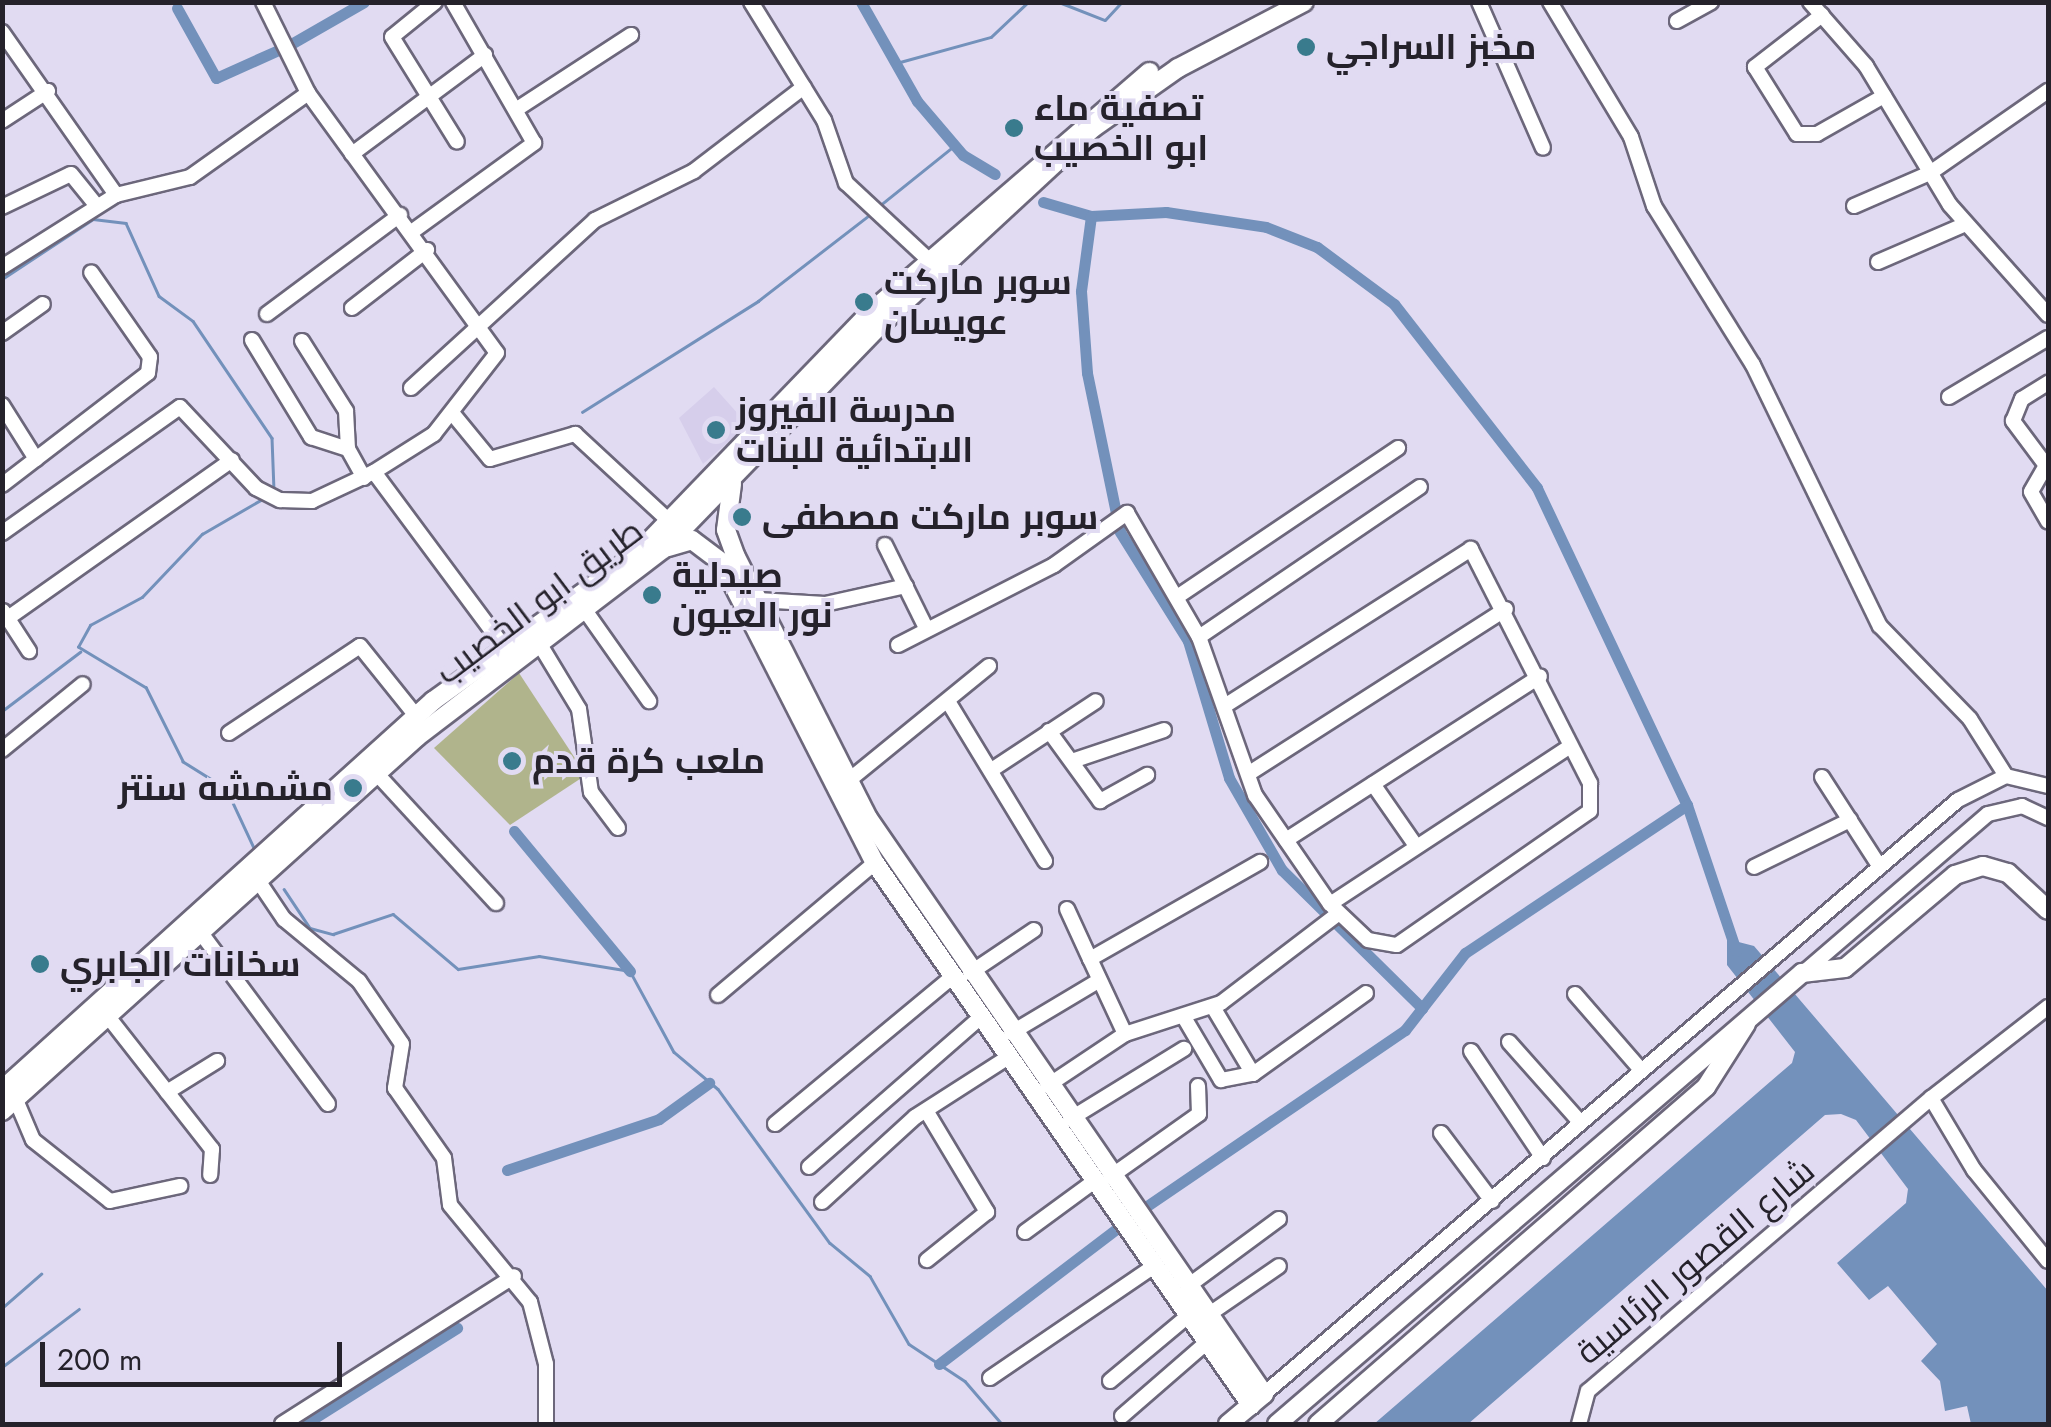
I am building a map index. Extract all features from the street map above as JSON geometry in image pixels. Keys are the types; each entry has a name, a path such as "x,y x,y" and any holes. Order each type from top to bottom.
{"main road":[{"name":"طريق ابو الخصيب","path":"7,1100 416,716 587,613 663,550 930,260 1106,103 1276,2"},
{"name":"طريق ابو الخصيب","path":"7,1100 260,882 504,647 618,569 876,319 1114,112 1304,2"},
{"path":"746,462 730,487 726,530 848,781 961,975 980,1018 1101,1180 1188,1286 1257,1400"},
{"path":"663,550 692,540 722,563 876,863 1048,1086 1153,1267 1206,1342 1257,1400"},
{"path":"1277,1424 1799,976 1845,968 1955,875 1982,866 2008,873 2048,910"},
{"path":"1318,1424 1706,1087 1753,1015"},
{"path":"1228,1424 1257,1400"}],"street":[{"path":"435,2 392,37 456,142"},
{"path":"413,231 531,148 517,108 453,2"},
{"path":"751,2 804,87 865,205 884,216 930,260"},
{"path":"1479,2 1543,148"},
{"path":"1550,2 1631,137 1654,206 1753,365 1880,626 1970,719 2006,776"},
{"path":"1677,22 1711,2"},
{"path":"1810,2 1884,96 1966,224 2048,315"},
{"path":"2,533 180,408 256,488 280,500 312,501 369,475 453,414 497,360 478,321 308,93 265,3"},
{"path":"1822,16 1755,68 1797,134 1818,134 1884,96"},
{"path":"2,32 48,91 116,195"},
{"path":"517,108 631,36"},
{"path":"352,154 486,55"},
{"path":"411,388 478,321 610,208 694,170 804,87"},
{"path":"2,120 48,91"},
{"path":"1854,206 1930,173 2048,92"},
{"path":"2,266 96,204 116,195 190,177 308,93"},
{"path":"2,207 71,174 96,204"},
{"path":"267,314 400,215"},
{"path":"1878,262 1966,224"},
{"path":"352,308 427,250"},
{"path":"2,484 151,365 91,272"},
{"path":"2,333 43,304"},
{"path":"1950,397 2048,338"},
{"path":"252,340 311,436 348,449 504,647"},
{"path":"302,341 346,411 348,449"},
{"path":"2048,383 2022,399 2013,422 2047,463 2031,492 2048,520"},
{"path":"2,404 36,459"},
{"path":"453,414 490,458 575,434 668,521"},
{"path":"1180,596 1398,448"},
{"path":"30,651 5,614 232,460"},
{"path":"1199,638 1420,487"},
{"path":"898,644 1054,565 1127,513 1180,596 1248,774 1333,915 1368,940 1397,945 1576,828 1590,811 1590,783 1506,609 1471,549 1224,706"},
{"path":"885,545 926,628"},
{"path":"758,600 824,604 906,586"},
{"path":"1248,774 1506,609"},
{"path":"587,613 649,701"},
{"path":"539,644 579,710 591,792 618,828"},
{"path":"228,733 360,646 416,716"},
{"path":"848,781 949,703 989,666"},
{"path":"1286,840 1540,676"},
{"path":"2,750 83,684"},
{"path":"993,770 1096,701"},
{"path":"949,703 1045,860"},
{"path":"1072,761 1164,730"},
{"path":"1049,731 1102,802 1147,775"},
{"path":"1048,1086 1125,1034 1213,1008 1333,915 1414,843 1570,747"},
{"path":"376,773 496,903"},
{"path":"1257,1400 1958,800 2006,776 2048,786"},
{"path":"1822,777 1880,867"},
{"path":"1373,784 1414,843"},
{"path":"1799,976 1988,814 2022,806 2048,818"},
{"path":"1754,866 1850,820"},
{"path":"1090,959 1260,862"},
{"path":"718,995 876,863"},
{"path":"260,882 284,918 359,981 402,1044 399,1100 444,1158 450,1205 514,1276 546,1364 546,1424"},
{"path":"1067,909 1125,1034"},
{"path":"775,1124 961,975 1034,930"},
{"path":"201,933 328,1104"},
{"path":"1010,1033 1098,981"},
{"path":"1185,1019 1221,1080 1253,1074 1366,993"},
{"path":"1575,994 1642,1070"},
{"name":"شارع القصور الرئاسية","path":"1579,1424 1588,1391 1927,1102 2048,1007"},
{"path":"1213,1008 1253,1074"},
{"path":"106,1014 212,1149 210,1175"},
{"path":"810,1167 980,1018"},
{"path":"1509,1042 1581,1122"},
{"path":"1070,1119 1184,1049"},
{"path":"1471,1051 1543,1158"},
{"path":"822,1202 927,1112 1007,1058"},
{"path":"167,1092 217,1061"},
{"path":"1026,1232 1198,1114 1198,1086"},
{"path":"7,1100 34,1140 110,1201 180,1186"},
{"path":"1927,1102 1974,1170 2048,1261"},
{"path":"927,1112 987,1212 927,1260"},
{"path":"1441,1133 1492,1202"},
{"path":"1188,1286 1278,1219"},
{"path":"1208,1314 1279,1266"},
{"path":"990,1378 1153,1267"},
{"path":"282,1424 514,1276"},
{"path":"1110,1380 1188,1316"},
{"path":"1122,1416 1206,1342"}],"shaded area":[{"name":"مدرسة الفيروز الابتدائية للبنات","path":"714,387 748,425 703,464 679,418"}],"green space":[{"name":"ملعب كرة قدم","path":"519,673 586,775 510,825 434,748"}],"water":[{"path":"1727,939 1754,946 2048,1291 2048,1424 1971,1424 1967,1406 1945,1411 1940,1381 1921,1361 1937,1344 1888,1286 1869,1300 1837,1263 1906,1203 1908,1189 1856,1120 1841,1114 1825,1115 1468,1424 1374,1424 1792,1063 1795,1052 1727,965"}],"waterway":[{"path":"291,44 364,2"},
{"path":"861,2 917,101 963,155 995,174"},
{"path":"900,62 991,37 1028,2"},
{"path":"1059,2 1105,20 1122,2"},
{"path":"177,8 216,78 276,51"},
{"path":"878,207 955,145"},
{"path":"1043,202 1091,216 1166,212 1266,227 1317,247 1394,304 1537,488 1687,805 1736,951"},
{"path":"582,412 758,301 872,213"},
{"path":"1091,216 1081,291 1087,373 1120,532 1188,641 1229,778 1282,870 1422,1008"},
{"path":"2,279 93,219 126,223 159,296 193,321 272,438 274,491"},
{"path":"254,849 226,789 183,762 146,688 78,647 90,625 142,597 202,534 264,498"},
{"path":"2,711 80,652"},
{"path":"1144,1208 1405,1030 1465,953 1687,805"},
{"path":"514,831 630,971"},
{"path":"284,889 310,928 333,934 393,914 458,969 539,956 630,971 674,1052 718,1089 830,1243 870,1276 909,1344 965,1381 1002,1424"},
{"path":"507,1170 659,1119 709,1083"},
{"path":"939,1364 1115,1230"},
{"path":"2,1308 41,1274"},
{"path":"2,1367 79,1309"},
{"path":"305,1424 457,1328"}],"place":[{"name":"مخبز السراجي","path":"1306,47"},
{"name":"تصفية ماء ابو الخصيب","path":"1014,128"},
{"name":"سوبر ماركت عويسان","path":"864,302"},
{"name":"مدرسة الفيروز الابتدائية للبنات","path":"716,430"},
{"name":"سوبر ماركت مصطفى","path":"742,517"},
{"name":"صيدلية نور العيون","path":"652,595"},
{"name":"ملعب كرة قدم","path":"512,761"},
{"name":"مشمشه سنتر","path":"353,788"},
{"name":"سخانات الجابري","path":"40,964"}]}
